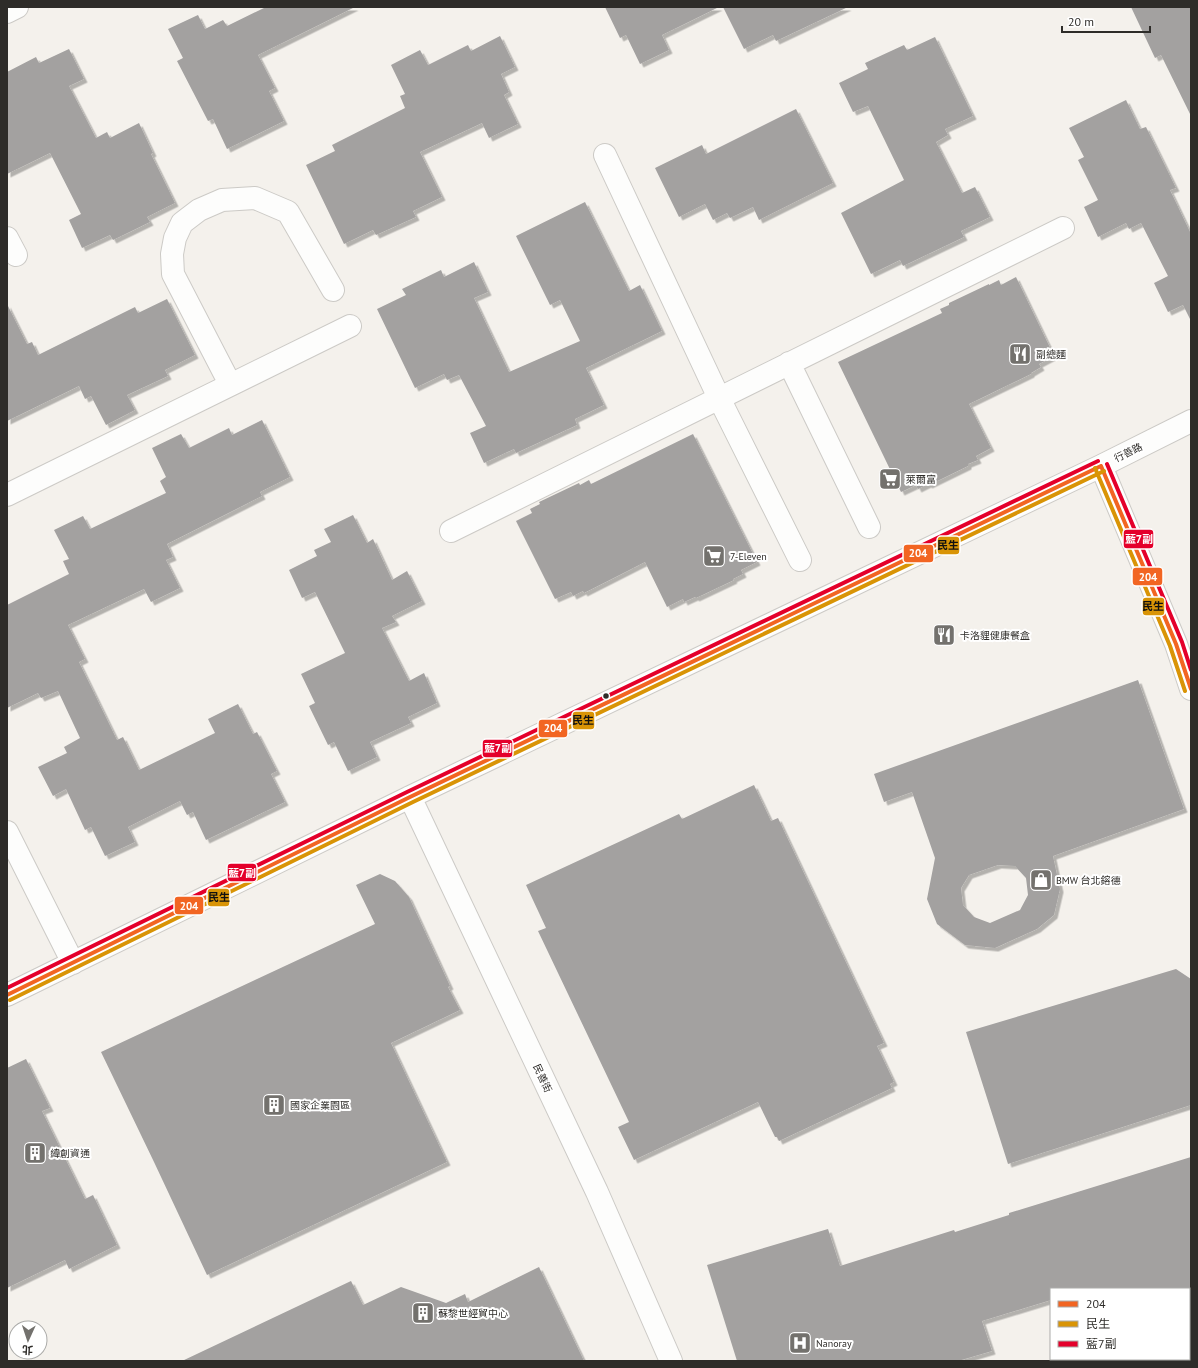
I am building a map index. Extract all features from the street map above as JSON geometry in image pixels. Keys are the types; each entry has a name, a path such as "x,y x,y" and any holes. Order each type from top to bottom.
{"street":[{"path":"7,12 17,7"},
{"path":"605,155 719,398 800,560"},
{"path":"230,384 173,274 172,254 175,238 182,223 199,210 222,200 254,198 288,212 333,290"},
{"path":"451,531 1063,228"},
{"path":"7,495 350,326"},
{"path":"789,363 869,527"},
{"name":"行善路","path":"7,995 410,797 1191,422"},
{"path":"1101,466 1176,644 1191,689"},
{"name":"民善街","path":"410,797 597,1192 671,1361"},
{"path":"7,832 73,963"}],"building":[{"path":"266,7 355,7 258,55 275,88 269,91 284,121 227,149 213,119 208,121 177,61 183,58 168,29 198,15 205,29 223,20 227,26"},
{"path":"605,7 719,7 662,35 669,50 640,64 626,35 620,38"},
{"path":"723,7 848,7 776,41 773,35 744,49"},
{"path":"1131,7 1191,7 1191,116 1161,55 1155,58"},
{"path":"500,36 515,67 501,74 509,92 504,95 518,124 489,138 482,123 420,152 442,197 413,211 416,217 376,235 373,230 344,244 306,165 335,151 332,145 405,108 400,96 405,94 391,65 420,50 428,65 468,45 471,51"},
{"path":"935,37 973,116 945,129 948,135 936,142 962,193 975,187 990,217 961,231 964,237 903,266 900,260 871,274 841,213 904,180 868,106 853,112 839,83 868,69 865,63 904,45 907,50"},
{"path":"69,49 84,79 69,86 96,138 107,132 110,138 139,123 153,153 151,154 175,203 147,217 150,222 113,240 110,235 82,248 69,220 81,214 50,153 7,174 7,72 36,57 39,63"},
{"path":"1126,100 1140,129 1146,127 1176,188 1170,190 1191,234 1191,321 1183,305 1168,312 1154,283 1168,276 1141,223 1129,229 1126,223 1098,237 1084,207 1098,200 1078,160 1084,157 1069,128"},
{"path":"796,109 833,183 759,220 753,207 730,218 727,213 713,220 705,204 679,217 655,168 702,145 706,154"},
{"path":"585,202 629,291 640,285 662,331 586,368 604,405 575,419 577,425 516,453 514,449 484,463 470,433 486,426 459,375 447,380 444,374 415,388 377,309 406,295 402,289 441,270 444,277 474,262 488,292 474,298 509,372 580,341 560,300 550,305 516,236"},
{"path":"1016,277 1054,356 1039,364 1041,367 1031,374 969,404 991,448 976,456 978,460 929,485 928,484 918,489 916,485 901,492 838,362 942,313 940,309 949,305 949,303 999,280 1001,285"},
{"path":"167,299 195,355 165,370 168,376 127,395 135,410 106,425 91,396 85,399 79,386 7,421 7,304 27,344 32,342 38,355 135,307 138,313"},
{"path":"262,420 290,477 260,492 262,496 167,544 173,557 166,560 180,588 151,602 144,589 68,625 85,659 79,662 117,740 123,737 139,770 215,733 208,719 238,704 253,734 257,732 277,771 271,774 285,802 206,840 193,812 187,815 180,801 128,827 135,842 105,856 91,827 85,830 66,789 53,796 38,767 67,753 64,747 80,738 58,691 41,698 38,693 7,708 7,605 69,574 63,561 69,559 54,530 83,516 90,529 166,493 160,481 166,477 152,448 181,434 189,448 229,428 232,435"},
{"path":"693,434 757,562 741,570 743,574 733,579 734,580 696,598 695,597 684,602 683,599 667,607 645,562 584,593 583,591 573,596 571,592 555,599 516,521 532,513 530,509 540,504 539,502 579,483 580,485 589,480 591,484"},
{"path":"353,515 367,543 373,539 392,580 407,571 422,601 392,616 396,622 382,628 409,681 424,673 437,703 408,717 411,723 370,742 377,757 348,771 334,742 328,745 309,706 315,703 301,674 345,653 315,592 302,598 289,570 317,556 314,550 331,542 324,529"},
{"path":"1138,680 1184,809 1053,856 1060,889 1054,915 1037,929 995,948 965,945 937,924 927,899 935,858 912,792 884,802 874,774","holes":["998,865 1015,866 1026,878 1028,895 1020,910 990,923 974,917 963,905 961,888 969,875"]},
{"path":"754,785 771,821 778,818 884,1043 877,1046 894,1082 890,1084 892,1088 779,1141 777,1137 775,1137 758,1102 634,1160 618,1127 629,1122 538,931 546,928 526,885 679,814 682,819"},
{"name":"國家企業園區","path":"380,874 395,881 409,897 450,986 448,987 460,1010 391,1043 447,1162 207,1275 101,1052 375,924 356,885"},
{"path":"1176,969 1191,979 1191,1105 1008,1164 966,1032"},
{"name":"緯創資通","path":"26,1059 50,1108 42,1111 85,1199 93,1195 117,1245 69,1269 65,1260 7,1288 7,1068"},
{"path":"1191,1157 1191,1289 1050,1288 1050,1300 982,1321 992,1351 958,1361 737,1361 707,1265 828,1229 840,1266 954,1230 955,1232 1009,1215 1009,1213"},
{"name":"蘇黎世經貿中心","path":"539,1267 584,1361 182,1361 351,1281 363,1305 401,1287 446,1303 465,1294 468,1302"}],"transit line":[{"name":"藍7副","path":"7,988 407,792 1098,461"},
{"name":"藍7副","path":"1107,464 1182,642 1191,670"},
{"name":"204","path":"1101,466 1176,644 1191,689"},
{"name":"204","path":"7,995 410,797 1101,466"},
{"name":"民生","path":"1095,468 1170,646 1185,691"},
{"name":"民生","path":"10,1000 413,802 1104,471"}],"place":[{"name":"副總麵","path":"1020,354"},
{"name":"萊爾富","path":"890,479"},
{"name":"7-Eleven","path":"714,556"},
{"name":"卡洛貍健康餐盒","path":"944,635"},
{"name":"BMW 台北鎔德","path":"1041,880"},
{"name":"國家企業園區","path":"274,1105"},
{"name":"緯創資通","path":"35,1153"},
{"name":"蘇黎世經貿中心","path":"423,1313"},
{"name":"Nanoray","path":"800,1343"}]}
